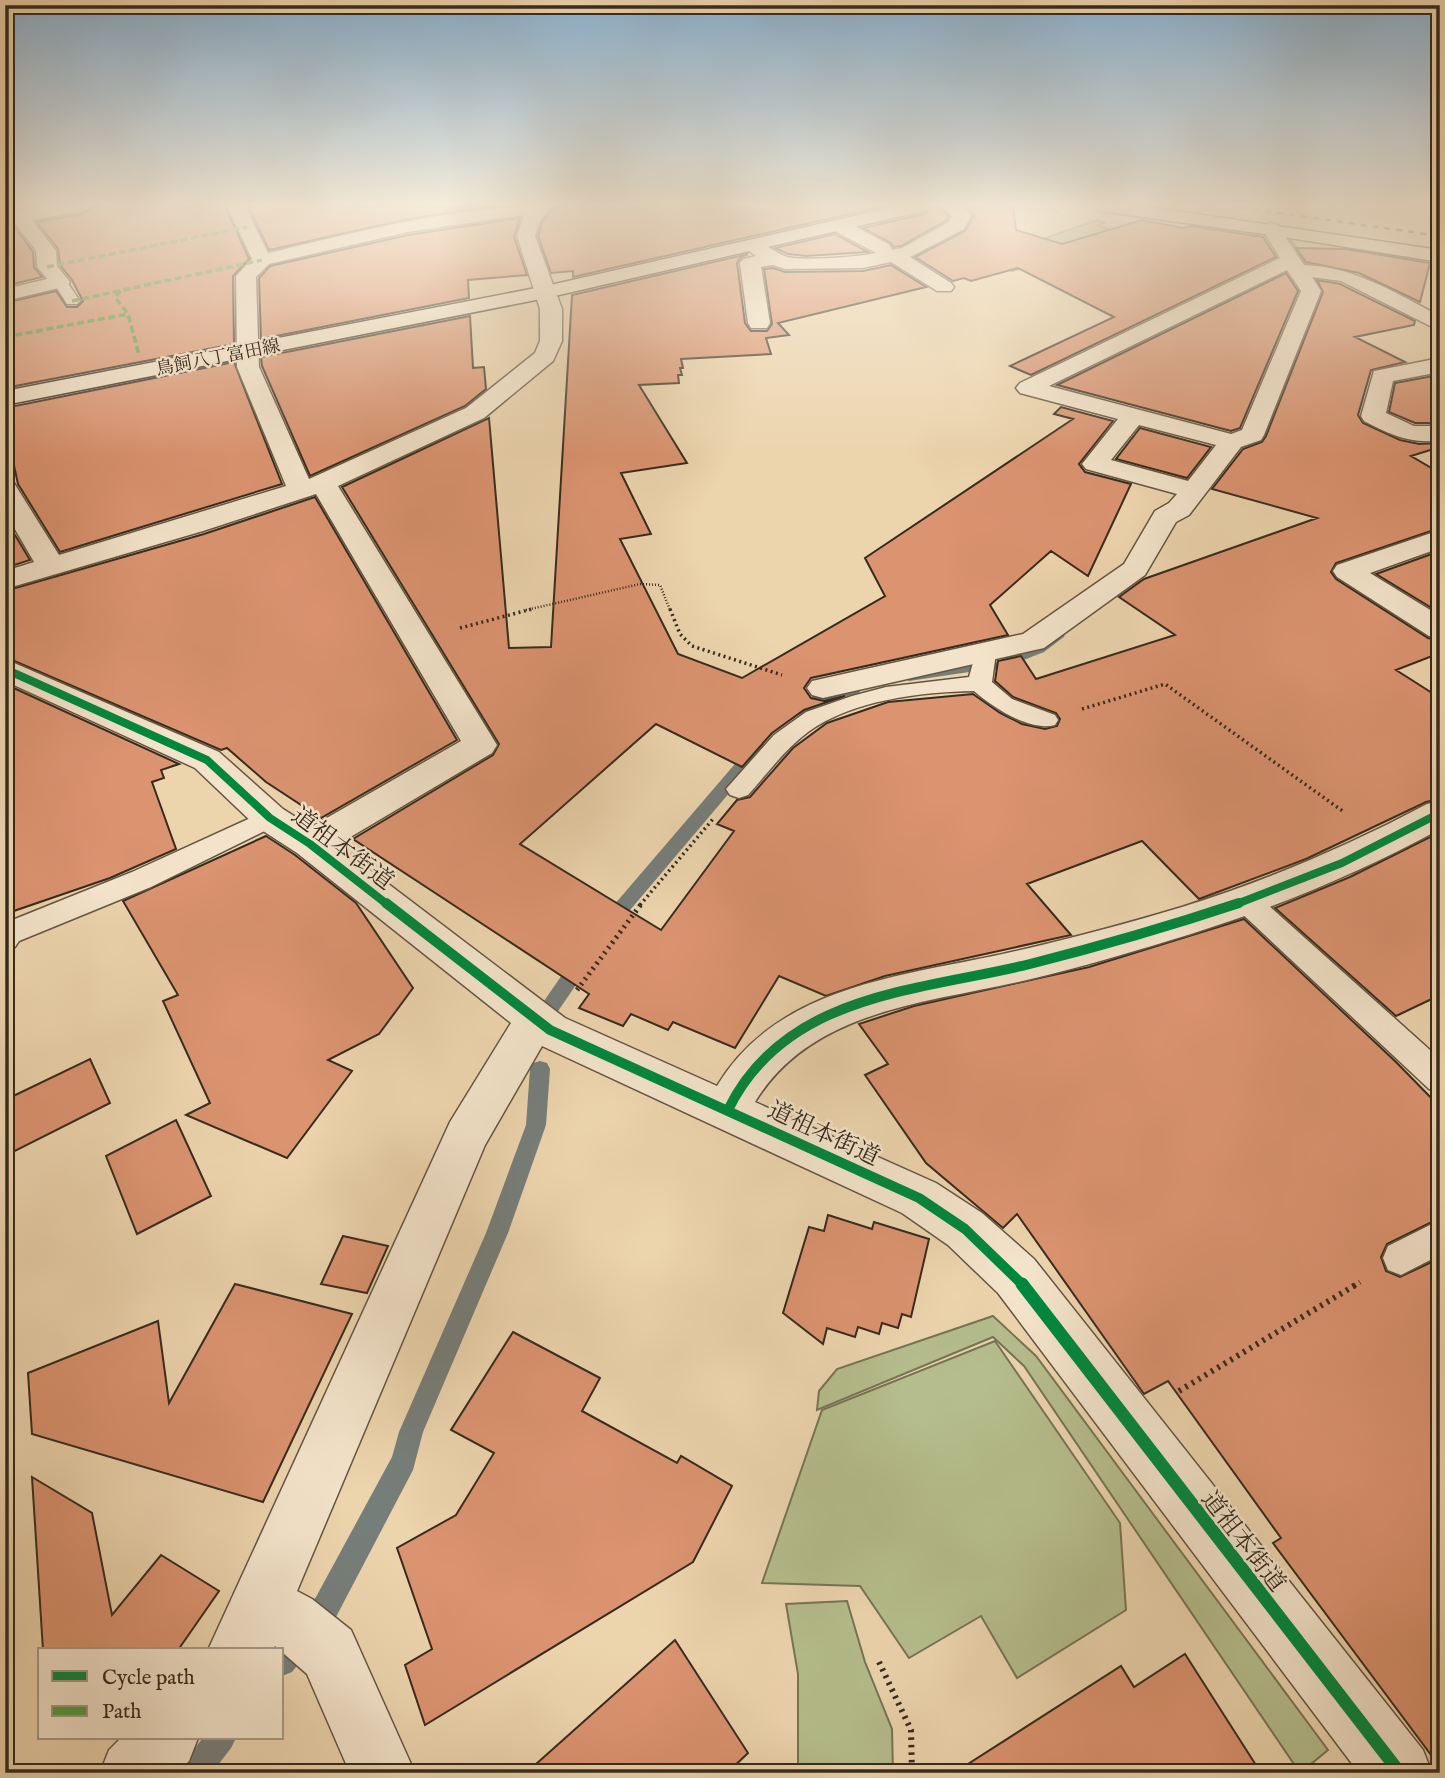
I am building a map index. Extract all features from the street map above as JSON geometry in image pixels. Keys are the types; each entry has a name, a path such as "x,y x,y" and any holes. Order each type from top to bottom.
{"street":[{"path":"5,295 30,289"},
{"path":"246,289 248,367 311,485 417,640 480,745 310,844"},
{"path":"5,580 193,525 311,485 475,413 545,356 551,341 551,309 545,289"},
{"name":"鳥飼八丁富田線","path":"5,398 560,289"},
{"path":"754,289 759,324"},
{"path":"1232,442 1028,388 1243,289"},
{"path":"823,688 1033,641 1135,569 1165,517 1179,509 1232,442 1252,435 1311,292 1309,289"},
{"path":"1371,289 1440,325"},
{"path":"1440,365 1382,376 1373,416 1405,434 1426,436 1440,433"},
{"path":"1133,416 1096,464 1194,490"},
{"path":"5,489 51,566"},
{"path":"1440,538 1347,571 1440,629"},
{"name":"道祖本街道","path":"5,669 207,760 270,818 310,844 543,1025 919,1198 965,1229 1016,1276 1400,1773"},
{"path":"728,1110 735,1093 783,1039 834,1012 914,989 1071,953 1247,902 1387,844 1440,813"},
{"path":"250,1628 466,1136 543,1025"},
{"path":"250,1628 290,1620 329,1652 383,1773"},
{"path":"132,1773 164,1740"}],"lane":[{"path":"64,289 72,301"},
{"path":"980,684 985,653"},
{"path":"739,789 799,727 818,716 842,707 921,688 954,682 980,684 1004,704 1046,720"},
{"path":"5,939 9,933 79,907 228,840 270,818"},
{"path":"1247,902 1434,1065"},
{"path":"1401,1258 1440,1236"}],"path":[{"path":"417,640 542,606 640,584 660,585 680,634 692,646 823,688"},
{"path":"1046,720 1165,684 1387,844"},
{"path":"543,1025 622,926 739,789"},
{"path":"1127,1422 1401,1258"},
{"path":"879,1662 911,1730 912,1773"}],"green space":[{"path":"993,1316 1036,1356 1328,1750 1300,1773 1024,1366 993,1337 817,1410 819,1391 837,1369"},
{"path":"995,1341 1120,1523 1126,1610 1017,1678 981,1616 909,1658 860,1586 762,1583 822,1410"},
{"path":"847,1601 865,1662 892,1729 893,1773 798,1773 798,1674 786,1604"}],"building":[{"path":"77,289 233,289 234,344 5,388 5,303 56,291 67,307 77,307 83,301"},
{"path":"259,289 468,289 469,298 261,339"},
{"path":"598,289 740,289 745,323 751,331 767,331 772,324 767,289 918,289 778,323 789,335 766,338 771,354 681,359 683,368 680,368 682,375 678,375 679,383 639,385 687,463 621,473 651,534 620,539 678,654 742,678 885,596 865,558 1073,419 1054,414 1061,407 1113,421 1079,464 1085,472 1131,484 1088,576 1051,551 990,605 1008,635 811,678 804,688 811,698 824,701 845,696 804,710 772,733 742,767 656,724 520,844 661,930 734,831 717,824 737,800 750,797 793,748 827,723 888,702 973,694 1000,713 1022,724 1045,729 1057,726 1060,719 1056,713 1013,697 995,681 998,661 1021,656 1036,679 1175,635 1119,597 1144,579 1317,518 1212,489 1243,449 1262,442 1266,436 1323,292 1321,289 1350,289 1415,321 1414,325 1355,337 1405,362 1371,370 1358,415 1363,423 1400,440 1419,444 1440,443 1440,447 1411,456 1440,473 1440,528 1336,563 1331,572 1336,579 1428,638 1440,641 1440,653 1396,670 1440,698 1440,799 1426,802 1306,859 1199,899 1142,841 1027,884 1071,935 885,976 826,996 779,976 735,1048 673,1022 668,1030 631,1014 623,1026 579,1008 589,994 353,839 493,755 499,744 342,487 489,418 509,648 551,647 572,295"},
{"path":"1059,289 1210,289 1031,375 1010,366 1114,317"},
{"path":"1253,289 1298,291 1240,428 1231,431 1057,385"},
{"path":"1393,289 1423,289 1420,302"},
{"path":"470,316 473,368 484,367 486,389 465,406 310,476 262,366 261,357"},
{"path":"234,362 282,484 60,552 18,484 5,424 5,408"},
{"path":"1433,376 1440,379 1440,423 1415,423 1389,412 1395,383"},
{"path":"1140,428 1211,447 1187,478 1116,459"},
{"path":"315,497 457,740 321,818 266,782 227,748 221,750 5,657 5,591 204,534"},
{"path":"15,535 30,560 5,568 5,537"},
{"path":"1440,551 1440,613 1376,574"},
{"path":"5,684 179,764 161,770 164,778 152,782 176,849 110,878 5,914"},
{"path":"1440,832 1440,995 1396,1016 1275,908 1350,877"},
{"path":"266,836 356,903 413,988 379,1034 328,1060 352,1071 287,1158 186,1115 210,1103 163,1001 178,995 123,901"},
{"path":"1244,919 1440,1107 1440,1218 1387,1244 1381,1257 1386,1271 1400,1277 1440,1258 1440,1767 1273,1543 1281,1538 1168,1381 1144,1394 1017,1214 1003,1228 926,1163 865,1075 888,1064 859,1024 914,1006 1089,967"},
{"path":"90,1059 110,1103 5,1156 5,1100"},
{"path":"176,1120 211,1196 137,1234 106,1156"},
{"path":"828,1215 872,1229 874,1222 929,1239 911,1317 902,1314 898,1328 882,1323 879,1334 858,1327 855,1337 827,1328 823,1344 783,1313 809,1227 824,1231"},
{"path":"343,1236 388,1246 367,1293 321,1284"},
{"path":"235,1284 352,1314 263,1502 32,1434 28,1373 158,1321 169,1403"},
{"path":"513,1332 600,1378 582,1411 677,1463 681,1456 732,1486 693,1562 425,1725 405,1665 432,1649 397,1548 456,1515 494,1453 451,1430"},
{"path":"32,1477 92,1513 112,1615 161,1555 219,1591 179,1648 43,1648"},
{"path":"675,1640 748,1753 727,1773 526,1773"},
{"path":"1185,1654 1261,1773 954,1773 1121,1666 1134,1687"}],"waterway":[{"path":"996,666 1039,649 1058,636"},
{"path":"909,677 971,668"},
{"path":"799,710 817,700 854,690"},
{"path":"608,924 758,748"},
{"path":"549,1009 582,961"},
{"path":"284,1660 326,1607 404,1461 411,1432 497,1233 536,1125 540,1069"},
{"path":"193,1773 219,1740"}],"marked path":[{"path":"72,301 128,289"},
{"path":"121,291 115,297 128,314 139,355"},
{"path":"5,337 128,314"}],"cycle path":[{"path":"5,669 207,760 270,818 310,844 550,1030 919,1198 965,1229 1016,1276 1400,1773"},
{"path":"728,1110 741,1085 770,1051 793,1033 831,1013 886,995 1029,964 1135,936 1240,903 1342,863 1440,813"}]}
